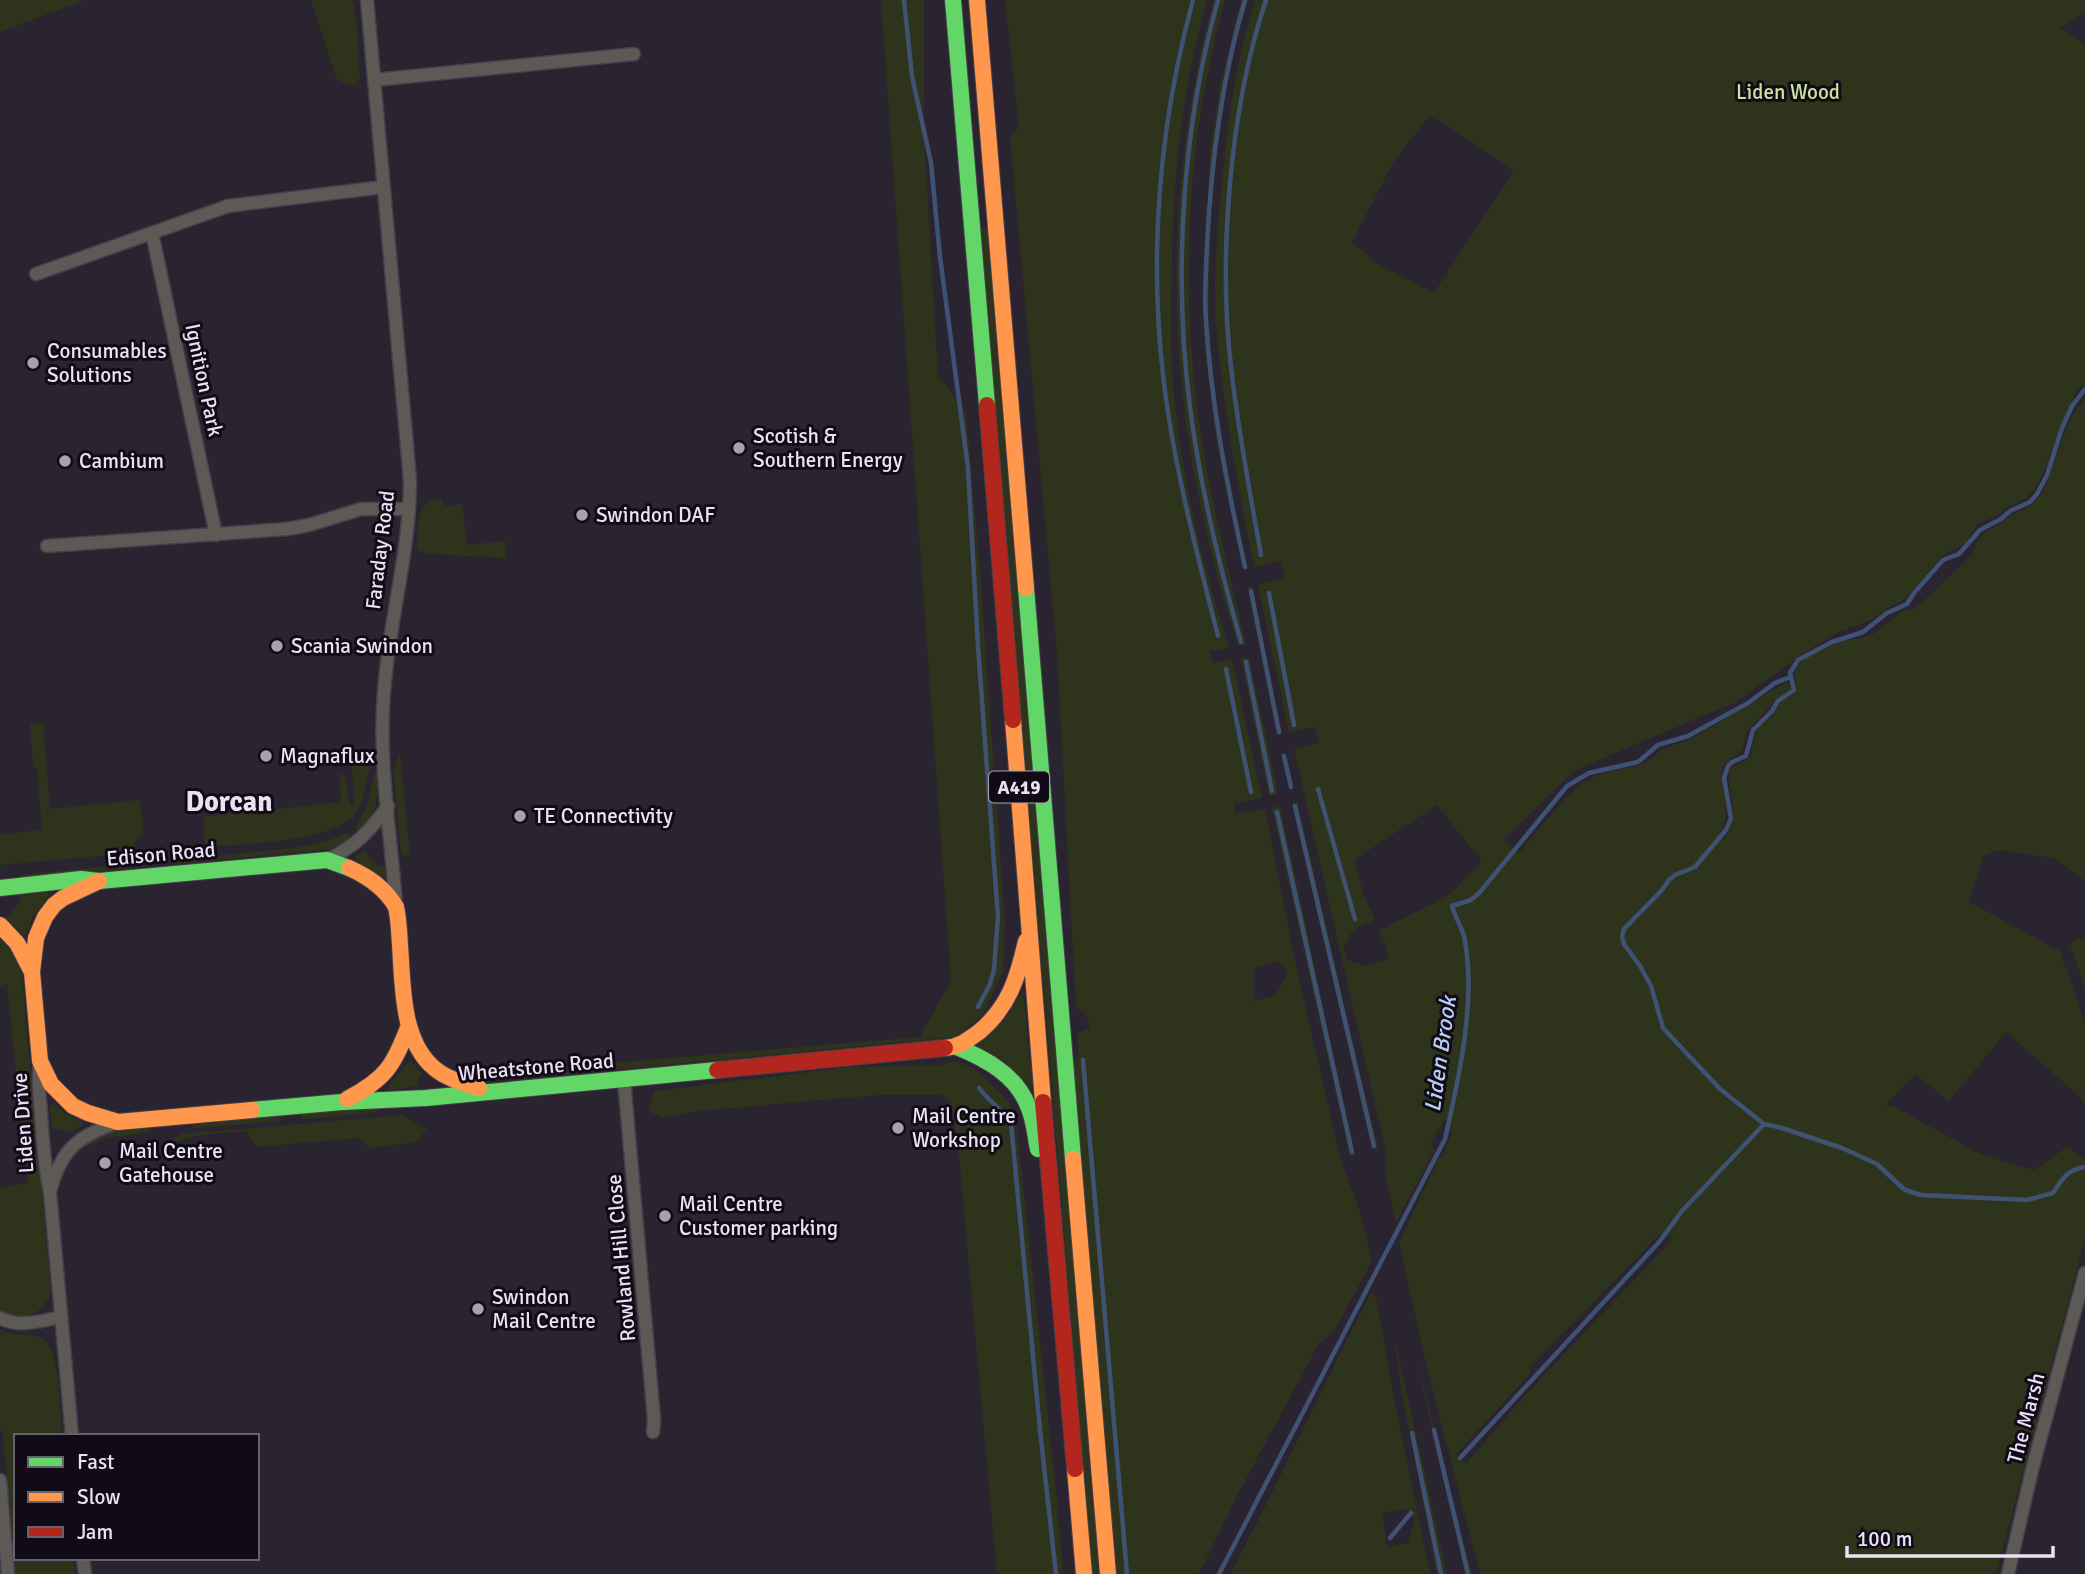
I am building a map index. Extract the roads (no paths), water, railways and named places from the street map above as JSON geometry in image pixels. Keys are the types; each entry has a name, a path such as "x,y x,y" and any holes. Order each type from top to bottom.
{"main road":[{"name":"A419","path":"953,0 1030,920 1039,1059 1084,1574"},
{"name":"A419","path":"977,0 1108,1574"},
{"name":"Edison Road","path":"0,888 327,860 368,878 388,896 397,909"},
{"name":"Liden Drive","path":"40,1061 32,972 36,938 45,917 54,905 99,881"},
{"name":"Faraday Road","path":"397,909 409,1025 424,1058 438,1073 466,1086 498,1091"},
{"path":"1030,920 1019,975 1007,1001 988,1025 957,1047 997,1067 1008,1076 1023,1096 1029,1108 1054,1216"},
{"path":"0,925 17,943 32,972"},
{"name":"Faraday Road","path":"342,1102 367,1090 387,1074 409,1025"},
{"name":"Wheatstone Road","path":"40,1061 51,1084 66,1100 88,1114 118,1122 342,1102 393,1101 957,1047"}],"street":[{"name":"Faraday Road","path":"367,0 409,464 404,560 383,693 384,757 397,909"},
{"path":"374,80 634,54"},
{"path":"36,274 240,203 383,187"},
{"name":"Ignition Park","path":"152,233 216,535"},
{"path":"47,546 298,527 361,509 408,509"},
{"name":"Edison Road","path":"327,860 360,840 388,806"},
{"name":"Liden Drive","path":"40,1061 38,1076 42,1132 72,1434"},
{"name":"Rowland Hill Close","path":"624,1080 653,1432"},
{"name":"Wheatstone Road","path":"50,1192 56,1170 71,1146 87,1134 118,1122"},
{"name":"The Marsh","path":"2008,1574 2032,1470 2085,1273"},
{"path":"0,1318 27,1323 61,1317"},
{"path":"0,1480 2,1532 8,1574"}],"waterway":[{"path":"904,0 912,76 931,163 940,257 968,468 998,917 994,970 978,1007"},
{"path":"1193,0 1172,92 1165,139 1160,186 1157,281 1167,408 1179,474 1218,636"},
{"path":"1218,0 1196,99 1189,150 1184,202 1182,306 1190,407 1199,466 1218,555 1241,642"},
{"path":"1245,0 1218,122 1209,215 1205,302 1216,413 1245,567"},
{"path":"1261,555 1234,391 1227,323 1226,277 1230,182 1236,134 1254,42 1266,0"},
{"name":"Liden Brook","path":"2085,389 2072,406 2047,475 2030,502 1980,530 1959,554 1943,560 1907,604 1887,613 1863,632 1832,642 1798,660 1790,673 1794,690 1778,701 1753,730 1746,756 1728,766 1724,778 1731,818 1726,830 1695,867 1669,880 1624,929 1622,937 1651,986 1663,1028 1720,1089 1764,1124 1842,1148 1877,1164 1905,1190 1921,1195 2027,1200 2053,1193 2070,1172 2085,1167"},
{"path":"1251,591 1279,732"},
{"path":"1269,593 1294,725"},
{"path":"1246,662 1272,791"},
{"path":"1226,669 1251,792"},
{"name":"Liden Brook","path":"1219,1574 1445,1139 1465,1038 1468,985 1464,936 1452,906 1471,900 1480,892 1567,786 1589,773 1638,762 1658,745 1688,736 1748,703 1775,683 1790,677"},
{"path":"1284,756 1291,787"},
{"path":"1318,789 1355,919"},
{"path":"1295,806 1374,1146"},
{"path":"1277,812 1352,1152"},
{"path":"1083,1060 1127,1574"},
{"path":"979,1088 1011,1123 1056,1574"},
{"path":"1460,1458 1764,1124"},
{"path":"1434,1430 1468,1574"},
{"path":"1412,1433 1441,1574"},
{"path":"1390,1538 1411,1513"}],"place":[{"name":"Consumables Solutions","path":"33,363"},
{"name":"Scotish & Southern Energy","path":"739,448"},
{"name":"Cambium","path":"65,461"},
{"name":"Swindon DAF","path":"582,515"},
{"name":"Scania Swindon","path":"277,646"},
{"name":"Magnaflux","path":"266,756"},
{"name":"TE Connectivity","path":"520,816"},
{"name":"Mail Centre Workshop","path":"898,1128"},
{"name":"Mail Centre Gatehouse","path":"105,1163"},
{"name":"Mail Centre Customer parking","path":"665,1216"},
{"name":"Swindon Mail Centre","path":"478,1309"}],"district":[{"name":"Dorcan","path":"229,801"}],"park label":[{"name":"Liden Wood","path":"1788,92"}]}
